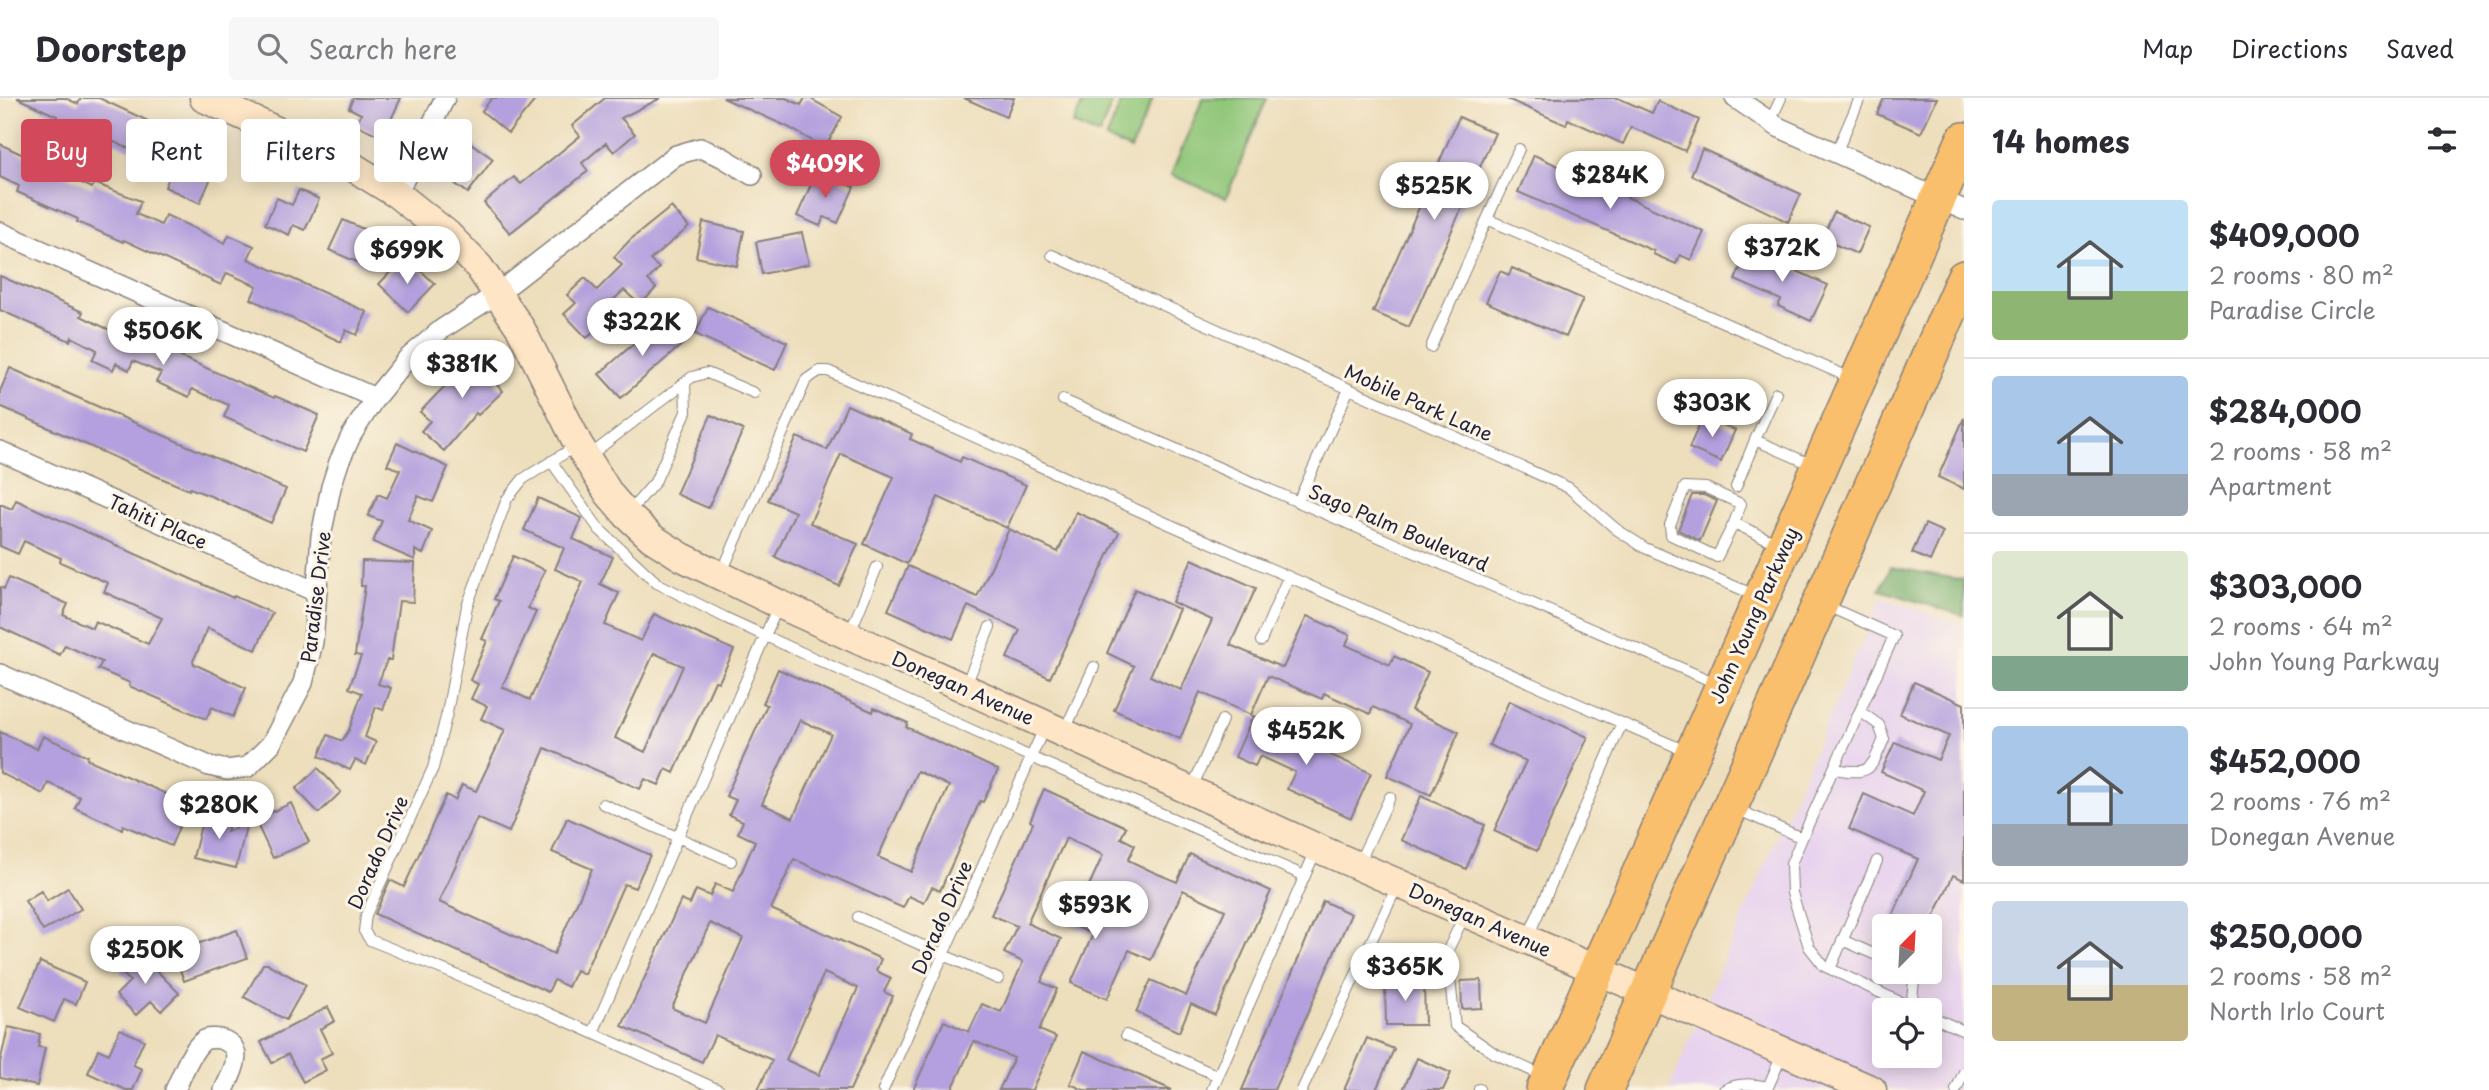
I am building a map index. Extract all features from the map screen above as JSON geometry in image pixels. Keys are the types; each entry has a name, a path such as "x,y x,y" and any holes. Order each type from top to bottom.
{"highway":[{"name":"John Young Parkway","path":"1546,1084 1857,380 1951,204 1964,140"},
{"path":"1605,1090 1964,278"}],"street":[{"name":"Donegan Avenue","path":"206,98 345,162 397,194 447,234 479,267 521,329 582,451 609,494 627,516 652,538 682,557 779,604 1317,848 1872,1090"},
{"path":"397,194 445,98"},
{"path":"1735,98 1770,122 1951,204"},
{"name":"Paradise Drive","path":"0,674 209,766 228,770 248,767 271,744 303,683 313,642 321,536 339,462 351,436 375,398 407,359 442,329 497,295 676,155 700,148 722,156 752,175"},
{"path":"0,232 375,398"},
{"name":"Tahiti Place","path":"0,451 316,592"},
{"path":"175,1090 197,1049 203,1041 210,1038 220,1039 231,1045 237,1054 236,1063 224,1090"}],"lane":[{"path":"1770,122 1781,98"},
{"path":"1836,153 1860,98"},
{"path":"1432,347 1519,149"},
{"path":"1487,219 1857,380"},
{"name":"Mobile Park Lane","path":"1052,255 1569,488 1616,529 1645,548 1761,598"},
{"path":"721,577 806,380 820,371 828,371 1692,754"},
{"path":"627,516 655,482 686,412 685,383 692,377 707,373 754,393"},
{"name":"Dorado Drive","path":"685,383 582,451 551,461 523,479 507,499 467,606 447,713 433,768 366,915 364,931 370,940 535,1007 719,1090"},
{"path":"1298,502 1349,389"},
{"path":"1736,487 1776,393"},
{"name":"Sago Palm Boulevard","path":"1063,400 1721,686"},
{"path":"1755,440 1818,468"},
{"path":"551,461 599,529 657,583 765,636 1031,757 1305,876"},
{"path":"1685,487 1706,488 1741,504 1734,523 1717,557 1671,535 1670,526 1685,487"},
{"path":"1734,523 1784,546"},
{"path":"849,636 877,566"},
{"path":"1261,641 1289,577"},
{"path":"1820,603 1894,636 1791,864 1792,893 1809,947 1824,966 1892,998"},
{"path":"593,1033 779,604"},
{"path":"964,688 990,627"},
{"name":"Dorado Drive","path":"883,1090 1031,757 1055,729 1094,667"},
{"path":"1834,769 1859,773 1872,766 1884,738 1879,725 1861,712"},
{"path":"1191,790 1222,720"},
{"path":"1527,939 1622,723"},
{"path":"1358,865 1390,797"},
{"path":"603,804 731,861"},
{"path":"1730,806 1802,838"},
{"path":"1212,1090 1317,848"},
{"path":"1830,969 1877,861"},
{"path":"1302,1090 1398,883"},
{"path":"1465,912 1447,952 1455,1026 1546,1084"},
{"path":"858,917 998,979"},
{"path":"1842,940 1872,953"},
{"path":"1942,1021 1964,1031"},
{"path":"1126,1035 1218,1076"},
{"path":"1724,1090 1750,1084 1772,1088 1784,1051"},
{"path":"1956,1090 1964,1072"}],"shaded area":[{"path":"1881,598 1964,625 1964,1090 1895,1090 1704,1006"},
{"path":"1697,1023 1848,1090 1669,1090"}],"green space":[{"path":"1085,98 1114,98 1099,135 1073,124"},
{"path":"1123,98 1153,98 1131,150 1106,139"},
{"path":"1203,98 1267,98 1226,198 1171,175"},
{"path":"1891,567 1964,580 1964,616 1880,590"}],"building":[{"path":"17,98 65,98 78,104 81,98 99,98 144,119 126,119 126,147 112,141 112,119 56,119 57,116"},
{"path":"353,98 401,98 391,119 374,119 374,133 360,127 361,114 349,108"},
{"path":"492,98 537,98 508,133 482,111"},
{"path":"605,98 661,98 621,118 635,134 614,152 606,143 582,163 588,171 510,233 484,203 514,177 521,184 580,136 572,126"},
{"path":"723,98 786,98 801,105 805,98 809,98 842,117 825,148 786,126"},
{"path":"964,98 1014,98 1006,117"},
{"path":"1505,98 1618,98 1652,113 1658,101 1699,120 1685,151 1631,127 1623,144 1568,119 1566,125"},
{"path":"1884,98 1937,98 1921,133 1877,114"},
{"path":"1459,117 1495,133 1409,327 1373,312"},
{"path":"0,144 21,154 21,182 79,182 92,188 94,183 141,201 136,214 161,225 166,215 225,243 229,235 254,246 248,259 367,312 357,335 346,330 341,342 251,299 257,286 227,273 221,285 124,240 123,242 77,222 78,219 17,192 19,186 0,177"},
{"path":"472,144 493,159 468,193 453,182 472,182"},
{"path":"1702,149 1801,194 1788,222 1691,175"},
{"path":"1534,155 1704,232 1691,260 1680,255 1676,264 1653,254 1654,251 1518,192"},
{"path":"817,171 854,187 838,223 824,217 820,226 797,216"},
{"path":"167,182 209,182 200,203 165,187"},
{"path":"299,190 319,199 305,230 293,225 289,235 265,224 277,198 292,205"},
{"path":"671,207 689,227 650,260 659,268 648,280 656,288 640,305 624,290 598,314 605,321 587,338 564,314 576,303 567,295 585,278 597,290 622,265 614,257 630,240"},
{"path":"1834,212 1869,227 1857,254 1822,239"},
{"path":"343,220 386,239 373,269 329,250"},
{"path":"703,222 744,231 737,266 696,257"},
{"path":"802,233 809,264 762,274 756,242"},
{"path":"1748,249 1828,285 1811,321 1778,306 1781,300 1735,280"},
{"path":"399,263 411,275 418,268 435,284 408,312 379,284"},
{"path":"1512,268 1583,299 1566,337 1486,302 1500,271 1509,275"},
{"path":"0,276 83,312 81,316 156,353 159,347 319,415 303,452 224,417 229,405 192,389 189,397 156,382 161,373 133,361 129,370 116,363 113,370 92,360 97,350 72,337 70,341 0,310"},
{"path":"708,307 787,342 775,370 695,334"},
{"path":"664,317 686,341 621,398 599,374"},
{"path":"483,350 506,373 495,383 503,391 478,415 476,413 444,451 421,431 430,421 420,412"},
{"path":"10,368 286,489 271,523 154,475 0,406 0,391"},
{"path":"847,405 912,434 910,439 960,462 962,457 1026,485 1007,528 938,497 907,564 864,544 894,477 841,454 810,523 858,544 839,586 775,557 795,512 768,500 797,437 827,450"},
{"path":"711,415 743,430 708,508 676,494"},
{"path":"1703,416 1735,430 1721,462 1689,448"},
{"path":"1964,418 1964,489 1938,477"},
{"path":"397,443 448,467 433,502 418,496 408,520 432,531 423,554 415,550 415,560 373,542 382,521 368,516 378,494 387,498 400,470 387,465"},
{"path":"1692,495 1704,495 1717,501 1700,541 1678,530"},
{"path":"538,498 582,518 573,539 613,557 600,584 619,593 605,625 641,641 654,614 734,650 719,682 715,681 674,773 666,769 659,785 645,779 640,789 545,748 509,832 477,818 439,902 554,954 592,869 552,852 567,818 650,855 635,888 624,884 584,974 576,970 568,987 554,980 548,992 375,914 390,880 404,887 446,795 455,800 462,785 476,791 505,730 481,719 487,706 471,699 478,684 470,680 487,641 482,639 499,601 494,599 513,556 545,570 528,608 536,612 502,687 530,700 583,582 555,569 564,548 524,530","holes":["654,653 683,666 645,752 615,738"]},
{"path":"16,500 272,613 256,650 208,628 193,661 194,664 246,688 233,717 212,707 206,719 129,686 130,683 98,669 102,662 65,645 60,655 0,627 0,587 4,589 9,578 68,604 63,615 92,628 95,621 148,644 162,618 104,592 108,583 60,562 61,558 24,541 18,554 0,546 0,504 12,509"},
{"path":"1076,512 1119,532 1050,678 1007,658 1020,630 968,606 953,639 888,610 908,566 977,597 1009,529 1058,552"},
{"path":"1925,524 1943,532 1930,561 1912,553"},
{"path":"1192,559 1256,588 1230,645 1283,668 1307,616 1350,635 1346,645 1390,665 1394,656 1428,672 1411,710 1459,732 1431,795 1387,776 1410,724 1373,707 1370,714 1324,693 1322,699 1268,676 1251,715 1200,692 1180,739 1114,710 1134,666 1107,653 1135,589 1179,609 1150,676 1181,690 1212,620 1172,602"},
{"path":"362,561 415,563 413,602 399,601 391,660 387,660 378,684 391,688 383,710 376,707 365,737 376,742 366,765 355,760 350,770 319,756 328,735 342,741 349,730 362,693 349,688 361,656 355,655 365,586 361,586"},
{"path":"778,669 873,712 874,708 908,723 906,727 998,770 983,802 980,801 940,891 932,887 924,903 909,896 903,908 794,859 771,909 881,959 876,971 891,978 884,992 893,996 850,1090 758,1090 772,1060 715,1035 702,1062 622,1026 681,900 690,904 696,890 710,896 715,884 733,892 755,841 738,833 743,821 729,815 736,800 726,796 767,705 763,703","holes":["800,720 831,734 793,818 762,804","917,771 949,786 911,872 878,857","710,923 743,938 705,1023 672,1008","824,973 858,988 819,1075 786,1060"]},
{"path":"1914,682 1964,704 1964,880 1953,875 1935,914 1893,914 1918,859 1849,829 1864,794 1913,816 1924,791 1881,772 1895,742 1938,760 1949,736 1900,714"},
{"path":"1509,701 1588,737 1537,851 1494,831 1526,761 1489,745"},
{"path":"1253,716 1301,737 1299,741 1371,773 1351,818 1287,789 1295,772 1260,756 1255,766 1235,757"},
{"path":"0,732 37,749 43,736 88,756 87,759 189,804 171,846 123,825 122,829 75,808 80,797 48,783 43,794 0,773"},
{"path":"318,768 341,792 319,813 296,789"},
{"path":"1044,789 1126,827 1121,838 1135,845 1128,860 1151,871 1177,882 1190,854 1271,891 1215,1015 1191,1004 1179,1032 1136,1012 1151,980 1186,996 1225,910 1183,890 1151,960 1129,950 1107,999 1071,983 1093,934 1071,925 1103,855 1066,838 1027,923 1061,939 1041,982 1057,989 1039,1030 1056,1037 1032,1090 999,1090 1014,1058 974,1041 952,1090 913,1090 944,1021 969,1032 982,1004 1001,1012 1023,962 1004,953 1017,926 991,915 1033,823 1030,821"},
{"path":"1421,796 1485,825 1466,869 1401,840"},
{"path":"291,803 309,842 273,858 255,820"},
{"path":"204,813 231,819 227,832 247,823 236,868 193,858"},
{"path":"68,888 81,909 43,931 25,901 41,891 47,901"},
{"path":"1323,901 1351,914 1274,1090 1242,1090"},
{"path":"237,930 247,958 184,981 174,952"},
{"path":"138,952 179,993 161,1011 151,1001 136,1015 116,995 130,981 120,971"},
{"path":"40,962 85,982 76,1004 64,999 54,1022 20,1007"},
{"path":"263,964 268,964 306,985 286,1020 244,997"},
{"path":"1481,980 1482,1008 1462,1009 1461,981"},
{"path":"1424,981 1425,1025 1386,1025 1385,982"},
{"path":"328,1007 335,1021 320,1029 332,1053 320,1059 326,1070 303,1082 288,1054 272,1063 261,1042"},
{"path":"8,1027 40,1034 38,1047 45,1048 37,1086 0,1078 0,1063"},
{"path":"120,1029 144,1040 133,1065 142,1069 133,1090 126,1090 88,1073 98,1049 109,1054"},
{"path":"1367,1038 1394,1049 1376,1090 1344,1090"},
{"path":"1084,1051 1172,1090 1084,1090 1070,1084"},
{"path":"1417,1058 1451,1073 1443,1090 1403,1090"}]}
